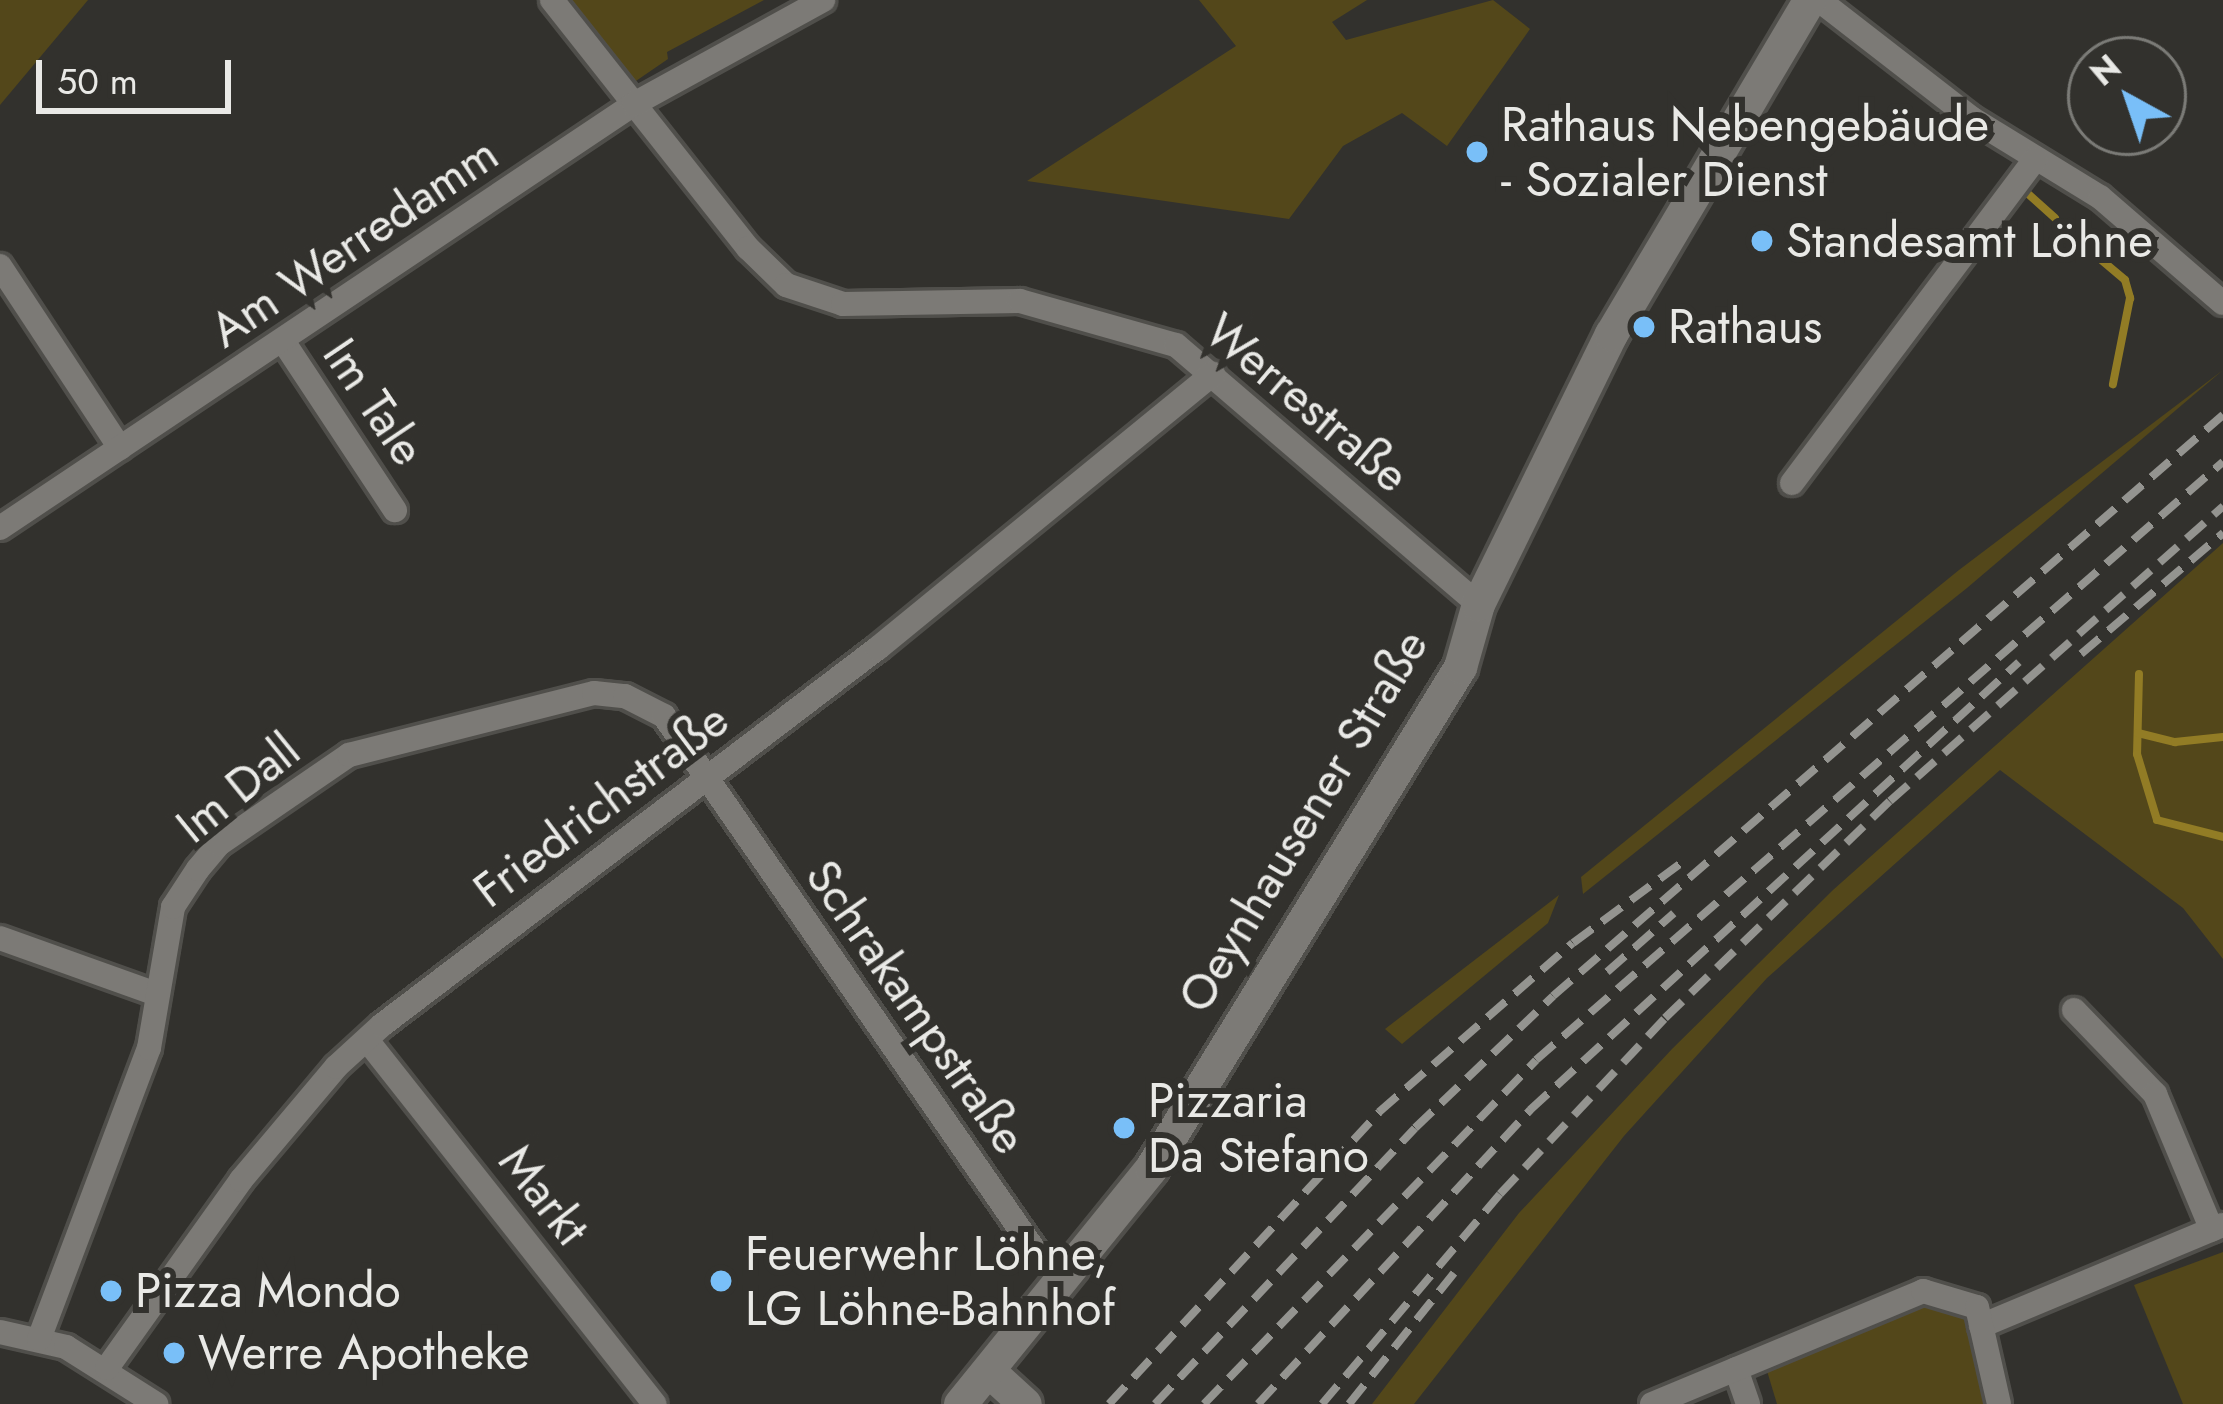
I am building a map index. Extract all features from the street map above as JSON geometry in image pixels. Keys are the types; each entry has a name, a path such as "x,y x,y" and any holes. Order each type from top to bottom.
{"main road":[{"name":"Oeynhausener Straße","path":"960,1404 1066,1279 1150,1168 1460,667 1478,604 1634,293 1809,0"},
{"path":"990,1372 1025,1404"}],"street":[{"name":"Werrestraße","path":"552,0 786,285 843,304 1020,301 1148,333 1213,374 1478,604"},
{"name":"Am Werredamm","path":"0,529 634,104 823,0"},
{"path":"1820,0 2036,159 2101,197 2219,292"},
{"path":"1792,483 2036,159"},
{"path":"0,266 120,448"},
{"name":"Im Tale","path":"283,341 395,510"},
{"name":"Friedrichstraße","path":"107,1368 241,1180 367,1040 878,648 1213,374"},
{"name":"Im Dall","path":"39,1339 149,1048 173,907 219,844 350,755 594,693 625,696 664,716 703,778"},
{"name":"Schrakampstraße","path":"703,778 1035,1251 1066,1279"},
{"path":"0,938 156,994"},
{"path":"1982,1326 2217,1227 2156,1094 2074,1010"},
{"name":"Markt","path":"367,1040 654,1404"},
{"path":"1652,1404 1923,1291 1977,1307 2000,1404"},
{"path":"0,1332 39,1339 107,1368 156,1404"},
{"path":"1736,1370 1748,1404"}],"shaded area":[{"path":"0,0 88,0 0,105"},
{"path":"561,0 764,0 667,52 668,59 633,83"},
{"path":"1199,0 1367,0 1332,22 1346,40 1493,0 1530,29 1447,146 1402,113 1343,146 1289,219 1027,181 1236,46"},
{"path":"2223,370 1967,588 1583,894 1581,877 1959,570"},
{"path":"2223,543 2223,959 2183,908 2000,770 1767,978 1624,1136 1414,1404 1372,1404 1519,1213 1672,1049 1833,890"},
{"path":"1559,895 1548,923 1402,1044 1385,1029"},
{"path":"2223,1252 2223,1404 2183,1404 2134,1285"},
{"path":"1921,1299 1966,1312 1987,1404 1777,1404 1764,1361"}],"waterway":[{"path":"2026,192 2055,218"},
{"path":"2086,247 2125,280 2130,298 2113,384"},
{"path":"2139,674 2137,754 2157,820 2223,837"},
{"path":"2138,733 2175,742 2223,737"}],"railway":[{"path":"1155,1404 1415,1128 1553,996 2223,415"},
{"path":"1204,1404 1536,1060 2223,462"},
{"path":"1322,1404 1500,1194 1665,1018 1890,801 2223,506"},
{"path":"2081,654 2223,533"},
{"path":"1258,1404 1530,1110 2019,662"},
{"path":"1109,1404 1379,1112 1573,943 1688,858"},
{"path":"1607,972 1674,913"},
{"path":"1349,1404 1454,1273"}],"place":[{"name":"Rathaus Nebengebäude - Sozialer Dienst","path":"1477,152"},
{"name":"Standesamt Löhne","path":"1762,241"},
{"name":"Rathaus","path":"1644,327"},
{"name":"Pizzaria Da Stefano","path":"1124,1128"},
{"name":"Feuerwehr Löhne, LG Löhne-Bahnhof","path":"721,1281"},
{"name":"Pizza Mondo","path":"111,1291"},
{"name":"Werre Apotheke","path":"174,1353"}]}
